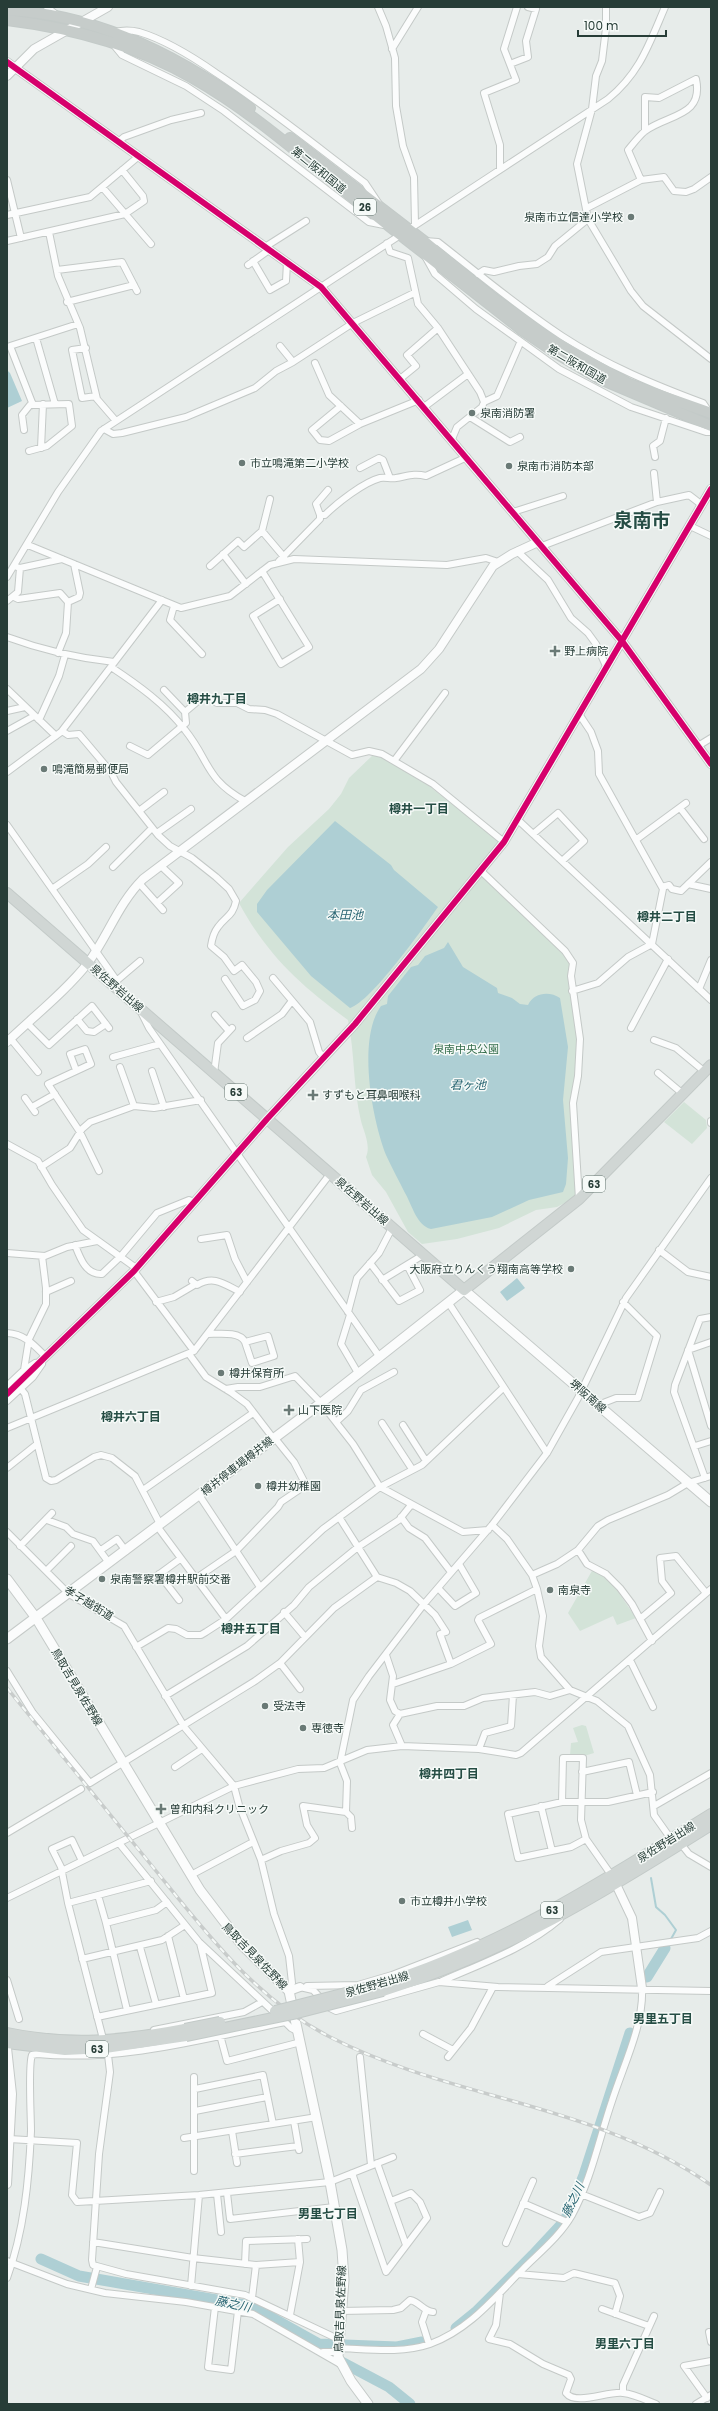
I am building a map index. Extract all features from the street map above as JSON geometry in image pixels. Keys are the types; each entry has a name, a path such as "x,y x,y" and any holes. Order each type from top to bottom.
{"highway":[{"name":"第二阪和国道","path":"7,10 60,18 81,23 194,78 282,140 388,225 408,229 424,254 522,330 556,353 600,379 711,426"},
{"name":"第二阪和国道","path":"7,20 45,24 66,30 111,37 155,48 195,70 242,102 424,241 493,298 548,338 629,384 710,412"}],"main road":[{"name":"泉佐野岩出線","path":"7,893 88,963 114,983 214,1073 464,1290"},
{"name":"63","path":"464,1290 579,1199 708,1068"},
{"name":"樽井停車場樽井線","path":"7,1640 321,1403 464,1290"},
{"name":"堺阪南線","path":"464,1290 711,1502"},
{"name":"鳥取吉見泉佐野線","path":"7,1579 36,1618 122,1762 217,1916 242,1945 289,1991 317,2117 342,2250 344,2280 338,2351 368,2404"},
{"name":"泉佐野岩出線","path":"7,2043 65,2050 105,2048 186,2033 268,2012 382,1988 430,1975 481,1955 568,1913 671,1839 711,1814"},
{"name":"泉佐野岩出線","path":"382,1988 479,1948 614,1880 681,1844 711,1825"},
{"name":"泉佐野岩出線","path":"7,2033 31,2038 105,2042 186,2033"}],"street":[{"path":"47,7 60,18"},
{"path":"7,76 34,49 108,7"},
{"path":"378,7 395,58 400,133 414,177 408,229"},
{"path":"392,49 418,7"},
{"path":"500,169 500,145 484,93 516,80 504,50 517,7"},
{"path":"510,64 528,57 526,40 536,9 528,7"},
{"path":"606,7 606,28 602,60 595,83 592,109 577,164 587,208 588,220 631,291 643,306 711,359"},
{"path":"7,578 17,567 58,492 97,435 116,421 592,109 620,89 633,75 642,61 665,7"},
{"path":"7,62 321,287 419,400 622,640 711,764"},
{"path":"641,180 628,150 645,131 692,107 699,93 696,79 659,98 645,97 645,131"},
{"path":"118,142 124,137 171,120 202,113"},
{"path":"7,215 90,197 103,188 139,156"},
{"path":"7,241 125,214 144,202 143,196 122,170"},
{"path":"587,208 641,180 664,177 674,191 686,192 711,178"},
{"path":"7,180 21,238"},
{"path":"103,188 151,244"},
{"path":"478,274 484,270 494,272 519,266 537,264 548,256 555,246 588,220"},
{"path":"287,262 286,281 270,290 250,263 267,248 306,221"},
{"path":"50,232 56,270 67,302 78,324 86,348 96,396 116,421"},
{"path":"424,241 438,242 524,310 569,340 622,369 703,403 710,412"},
{"path":"387,243 390,252 404,256 411,263 414,293 418,304 438,328 480,392 484,402"},
{"path":"424,254 435,274 520,343 559,369 595,390 632,407 706,432 711,432"},
{"path":"56,270 122,262 137,291"},
{"path":"67,302 134,285"},
{"path":"104,429 113,434 122,433 186,417 255,388 276,371 293,362 353,323 414,293"},
{"path":"33,405 10,346 78,324"},
{"path":"400,379 416,366 407,354 438,328"},
{"path":"36,338 54,404"},
{"path":"452,439 457,427 482,407 484,402 497,396 520,343"},
{"path":"280,346 293,362"},
{"path":"86,348 72,350 82,398 96,396"},
{"path":"315,363 329,395 360,424"},
{"path":"424,407 468,374"},
{"path":"341,406 312,430 320,440 329,441 360,424 419,400"},
{"path":"41,448 43,404"},
{"path":"24,430 22,415 30,405 69,404 72,426 47,446 29,451"},
{"path":"470,417 510,442 520,437"},
{"path":"655,457 653,446 660,440 666,418"},
{"path":"320,515 326,515 332,507 380,478 394,479 415,473 426,476 467,457"},
{"path":"360,468 379,458 383,460 390,478"},
{"path":"654,473 657,502"},
{"path":"28,545 181,608 222,599 282,559 320,519 316,504 328,490"},
{"path":"7,1394 135,1270 267,1119 355,1024 504,842 711,490"},
{"path":"38,1072 9,1040 88,963 120,906 139,883 427,663 439,649 488,572 498,562 517,551 657,502 689,495 702,505"},
{"path":"513,512 563,496"},
{"path":"210,566 238,540 244,547 262,531 270,499"},
{"path":"690,526 711,536"},
{"path":"262,531 282,559"},
{"path":"517,551 548,580 571,618 588,633 596,644 607,668"},
{"path":"222,554 246,584"},
{"path":"282,559 303,558 447,565 486,558 498,562"},
{"path":"17,567 62,559"},
{"path":"68,602 79,597 80,593 74,564"},
{"path":"7,601 14,597 18,592 17,567"},
{"path":"262,571 280,599 309,647 281,664 253,616 280,599"},
{"path":"14,597 18,599 60,593 68,602 66,633 58,653"},
{"path":"7,772 62,730 162,600"},
{"path":"174,606 170,620 202,654"},
{"path":"7,637 65,655 112,665 144,689 183,727 213,776 229,792 245,801"},
{"path":"7,731 36,718 59,676 65,655"},
{"path":"7,689 56,736"},
{"path":"130,746 148,755 186,723 185,712 164,690"},
{"path":"394,761 445,693"},
{"path":"185,712 204,696 217,703 237,703 249,709 265,710 277,714 325,742 352,755 369,751 382,754 433,784 504,842"},
{"path":"7,711 26,707"},
{"path":"579,714 591,732 598,751 599,774 613,802 637,839 662,887 652,944"},
{"path":"62,730 68,735 80,734 111,772 116,782 154,830 179,852 192,858 229,889 236,901 230,916 218,926 211,946 224,957 234,971 242,965 256,982 260,991 255,1000 243,1006 225,979"},
{"path":"698,746 711,738"},
{"path":"139,812 164,792"},
{"path":"637,839 686,803"},
{"path":"113,867 154,830 191,808"},
{"path":"680,808 704,840"},
{"path":"533,834 558,813 584,841 562,861"},
{"path":"518,820 711,1000"},
{"path":"7,825 96,950 114,983 140,962"},
{"path":"52,889 88,864 106,847"},
{"path":"662,887 669,885 672,889 681,891 711,862"},
{"path":"157,903 179,883 161,866"},
{"path":"481,871 497,884 571,959 573,963 571,976 572,991 580,1039 578,1076 573,1103 579,1199"},
{"path":"139,883 163,910"},
{"path":"688,884 711,888"},
{"path":"572,991 598,983 628,957 652,944"},
{"path":"631,1028 668,959"},
{"path":"698,989 711,960"},
{"path":"273,978 291,1002 310,1022 319,1052 324,1058"},
{"path":"247,1038 282,1014 291,1002"},
{"path":"27,1022 49,1045 77,1019 92,1006 107,1026 94,1032 87,1031 77,1019"},
{"path":"140,1008 149,1028 201,1100 379,1356"},
{"path":"214,1073 218,1043 231,1029 215,1015"},
{"path":"654,1040 676,1048 708,1068"},
{"path":"113,1057 160,1044"},
{"path":"120,1067 134,1106"},
{"path":"76,1070 48,1084 80,1132 99,1171"},
{"path":"152,1071 164,1106"},
{"path":"658,1073 684,1094"},
{"path":"25,1098 33,1109 55,1094"},
{"path":"41,1167 70,1148 80,1132 90,1122 134,1106 154,1108 201,1100"},
{"path":"7,1144 38,1161 78,1224 90,1236 121,1256 135,1270 192,1353 206,1377 247,1404 294,1462 306,1485 281,1502 278,1508 236,1551 195,1579"},
{"path":"7,1428 192,1353 330,1174"},
{"path":"346,1812 347,1781 340,1764 354,1700 424,1604 490,1527 547,1453 581,1390 623,1302 711,1178"},
{"path":"75,1245 84,1264 91,1272 97,1274 108,1270 157,1212 189,1200 194,1202"},
{"path":"358,1373 340,1344 349,1314 357,1278 379,1253 392,1228"},
{"path":"201,1239 227,1235 235,1259 247,1282"},
{"path":"7,1253 42,1256 75,1245 97,1241"},
{"path":"659,1250 688,1272 711,1277"},
{"path":"382,1280 423,1255"},
{"path":"24,1370 29,1339 43,1313 46,1292 42,1256"},
{"path":"370,1264 399,1301 420,1290 407,1265"},
{"path":"156,1302 174,1296 194,1282 197,1285 205,1280 214,1279 240,1292"},
{"path":"46,1292 71,1281"},
{"path":"448,1302 547,1453"},
{"path":"598,1405 616,1398 638,1398 656,1336 623,1302"},
{"path":"532,1575 557,1564 578,1550 598,1526 608,1520 668,1495 688,1483 708,1477 674,1392 676,1379 700,1320 711,1316"},
{"path":"7,1333 16,1334 29,1339 46,1357"},
{"path":"208,1334 239,1335 245,1342 252,1363 274,1356 268,1336 245,1342"},
{"path":"688,1350 711,1344"},
{"path":"688,1350 711,1426"},
{"path":"7,1386 24,1370 46,1357"},
{"path":"7,1402 33,1377 46,1357"},
{"path":"336,1422 348,1411 361,1390 394,1372"},
{"path":"226,1389 238,1387 260,1387 295,1376 321,1403 336,1422 380,1487 463,1532 490,1527 507,1539 532,1575 537,1589 543,1616 539,1646 541,1657 570,1690 587,1695 597,1701 628,1726 650,1775 653,1792 654,1815 671,1839"},
{"path":"136,1647 168,1628 176,1629 187,1635 200,1635 226,1619 339,1517 380,1487 426,1461 503,1388"},
{"path":"21,1389 25,1394 46,1478 51,1481 56,1480 94,1457 101,1455 112,1458 135,1476 159,1525 180,1558 226,1619"},
{"path":"143,1490 253,1412"},
{"path":"382,1423 412,1469"},
{"path":"403,1425 426,1461"},
{"path":"695,1446 711,1441"},
{"path":"7,1468 37,1444"},
{"path":"199,1495 260,1587"},
{"path":"165,1696 247,1646 284,1612 294,1605 310,1587 358,1547 402,1517 411,1505"},
{"path":"20,1546 47,1520 52,1513"},
{"path":"339,1517 377,1577 396,1583 410,1590 435,1615 446,1632 440,1634 451,1664"},
{"path":"402,1517 410,1528 425,1538 451,1572"},
{"path":"47,1520 66,1527 73,1534 93,1541 109,1563"},
{"name":"孝子越街道","path":"7,1532 69,1594 118,1620 124,1626 183,1724 202,1749 234,1786"},
{"path":"101,1550 117,1539 126,1551"},
{"path":"46,1571 72,1546"},
{"path":"578,1550 587,1564 606,1574 620,1588 652,1641"},
{"path":"7,1898 234,1786 282,1772 324,1768 340,1764 367,1750 402,1746 479,1749 516,1755 522,1753 587,1695 630,1660 709,1591 676,1556 660,1558 662,1581 671,1593 640,1619"},
{"path":"179,1600 156,1576 180,1558"},
{"path":"438,1588 455,1606 476,1593 459,1564"},
{"path":"7,1671 33,1714 90,1783 183,1724 255,1681 280,1663 334,1608 377,1577"},
{"path":"393,1684 451,1664 491,1644 478,1620 537,1589"},
{"path":"284,1612 305,1637"},
{"path":"386,1655 393,1684 390,1700 395,1711 400,1714 437,1706 458,1707 471,1704 479,1699 535,1692 550,1696 570,1690"},
{"path":"630,1660 653,1707"},
{"path":"280,1663 300,1689"},
{"path":"479,1749 485,1734 511,1726 513,1695"},
{"path":"400,1714 393,1725 402,1746"},
{"path":"175,1767 202,1749"},
{"path":"323,2352 394,2350 429,2344 457,2331 484,2309 556,2236 567,2222 581,2194 634,2033 643,2000 637,1946 632,1918 614,1880 586,1839 581,1820 583,1758 563,1758 562,1802"},
{"path":"582,1772 629,1762 637,1795"},
{"path":"654,1806 711,1773"},
{"path":"234,1786 239,1805 261,1860 274,1914 289,1956 292,1983 289,1991"},
{"path":"7,1833 81,1789"},
{"path":"586,1839 571,1847 518,1858 508,1814 562,1802 581,1800 608,1802 653,1792"},
{"path":"261,1860 281,1851 309,1843 315,1838 307,1825 303,1806 346,1812 351,1817 352,1828"},
{"path":"541,1806 552,1851"},
{"path":"82,1861 72,1840 52,1849 61,1871 102,2035"},
{"path":"191,1875 253,1842"},
{"path":"119,1843 199,1942 262,2002 299,2032"},
{"path":"681,1844 688,1854 711,1866"},
{"path":"68,1903 151,1881"},
{"path":"98,1895 127,2010"},
{"path":"106,1923 156,1910 167,1902"},
{"path":"289,1991 300,1987 336,1987 361,1984 432,1960 554,1909"},
{"path":"300,1987 313,1990 330,2008 336,2011 370,2002 439,1982 522,1946 541,1936 568,1913"},
{"path":"82,1959 140,1947 162,1940 185,1925"},
{"path":"547,1987 591,1957 610,1950 698,1938 711,1930"},
{"path":"168,1936 184,1999"},
{"path":"97,2017 212,1993 199,1942"},
{"path":"140,1947 156,2004"},
{"path":"7,1980 19,2019"},
{"path":"439,1982 493,1987 642,1988 711,1991"},
{"path":"361,1984 367,1989 370,2002"},
{"path":"324,2000 326,1994 336,1987"},
{"path":"448,2057 452,2050 471,2028 493,1987"},
{"path":"31,2038 102,2035 151,2030 237,2013 262,2002"},
{"path":"7,2278 22,2219 30,2140 32,2095 29,2062 32,2055 37,2054 81,2057 108,2055 285,2022"},
{"path":"423,2034 452,2050"},
{"path":"220,2035 227,2060 301,2042"},
{"path":"7,2048 12,2094 7,2184"},
{"path":"92,2288 97,2269 92,2260 100,2148 110,2072 108,2055"},
{"path":"360,2057 374,2164 391,2201 406,2245"},
{"path":"195,2089 263,2075 273,2124"},
{"path":"194,2077 194,2172"},
{"path":"195,2111 267,2097"},
{"path":"184,2138 317,2117"},
{"path":"235,2154 299,2148 294,2121"},
{"path":"232,2131 237,2163"},
{"path":"9,2139 78,2143 72,2195 74,2200 77,2202 198,2196 330,2182 393,2157"},
{"path":"352,2173 386,2272 427,2218 420,2202 411,2193 391,2201"},
{"path":"506,2243 532,2181"},
{"path":"581,2194 639,2217 650,2213 660,2192"},
{"path":"227,2193 230,2219 334,2207"},
{"path":"217,2194 221,2232"},
{"path":"191,2286 198,2196"},
{"path":"523,2203 567,2222"},
{"path":"290,2316 300,2262 298,2239"},
{"path":"245,2264 246,2241 307,2239"},
{"path":"93,2242 193,2258 245,2264 256,2265 300,2262"},
{"path":"10,2262 41,2272 67,2284 253,2314 323,2352 328,2358 338,2351"},
{"path":"252,2298 256,2265"},
{"path":"97,2269 252,2298 290,2316 338,2351"},
{"path":"518,2274 564,2278 574,2273 615,2283 620,2296 615,2314"},
{"path":"500,2293 496,2325 489,2339 510,2344 543,2364 569,2375 572,2379 566,2393 573,2398 579,2400 593,2395 623,2393 656,2404"},
{"path":"341,2311 393,2310 401,2308 410,2300 420,2304 430,2312 422,2322 429,2344"},
{"path":"214,2307 208,2367 231,2370 238,2311"},
{"path":"602,2309 649,2326"},
{"path":"623,2393 624,2385 654,2316"},
{"path":"709,2332 711,2342"},
{"path":"696,2404 709,2397 684,2366 711,2361"}],"green space":[{"name":"泉南中央公園","path":"373,755 378,755 429,786 500,842 479,870 568,959 570,964 568,980 578,1032 575,1083 576,1197 557,1207 536,1210 499,1228 457,1239 422,1244 408,1232 386,1192 372,1175 366,1157 368,1148 358,1109 348,1020 315,995 286,968 261,938 239,903 288,847 329,809 341,794 349,778"},
{"path":"684,1102 706,1120 707,1128 692,1144 664,1122"},
{"path":"593,1569 612,1583 636,1618 617,1625 613,1616 580,1631 568,1613"},
{"path":"582,1725 586,1726 594,1753 584,1756 570,1755 571,1743 578,1742 573,1728"}],"water":[{"path":"7,370 10,373 22,401 7,408"},
{"name":"本田池","path":"335,821 391,865 394,870 438,907 397,963 371,992 359,1003 350,1008 311,976 257,912 257,904 267,890"},
{"name":"君ヶ池","path":"448,942 463,967 497,988 498,993 512,998 520,1004 528,1005 534,997 542,994 552,994 560,998 568,1047 563,1100 568,1158 566,1184 563,1192 529,1200 492,1217 431,1229 422,1224 418,1219 386,1155 372,1101 368,1058 374,1020 381,1006 387,1004 388,996 411,967 418,965 425,956 444,948"},
{"path":"517,1278 525,1288 507,1301 500,1292"},
{"path":"468,1920 472,1930 452,1937 448,1927"}],"waterway":[{"path":"651,1878 656,1907 665,1915 676,1930 671,1939"},
{"name":"藤之川","path":"647,1977 665,1948"},
{"name":"藤之川","path":"456,2328 477,2311 533,2255 560,2226 568,2215 584,2175 630,2033"},
{"name":"藤之川","path":"41,2259 79,2276 251,2306 319,2344 397,2347 422,2342"},
{"path":"336,2359 389,2387 410,2404"}],"railway":[{"path":"7,1688 188,1910 230,1959 277,2002 302,2021 330,2037 377,2058 425,2075 571,2119 619,2136 666,2158 711,2185"}],"cycle path":[{"path":"7,62 321,287 622,641 711,764"},
{"path":"7,1394 134,1271 267,1119 355,1024 504,842 711,489"}],"place":[{"name":"泉南市立信達小学校","path":"631,217"},
{"name":"泉南消防署","path":"472,413"},
{"name":"市立鳴滝第二小学校","path":"242,463"},
{"name":"泉南市消防本部","path":"509,466"},
{"name":"野上病院","path":"555,651"},
{"name":"鳴滝簡易郵便局","path":"44,769"},
{"name":"すずもと耳鼻咽喉科","path":"313,1095"},
{"name":"大阪府立りんくう翔南高等学校","path":"571,1269"},
{"name":"樽井保育所","path":"221,1373"},
{"name":"山下医院","path":"289,1410"},
{"name":"樽井幼稚園","path":"258,1486"},
{"name":"泉南警察署樽井駅前交番","path":"102,1579"},
{"name":"南泉寺","path":"550,1590"},
{"name":"受法寺","path":"265,1706"},
{"name":"専徳寺","path":"303,1728"},
{"name":"曽和内科クリニック","path":"161,1809"},
{"name":"市立樽井小学校","path":"402,1901"}],"district":[{"name":"泉南市","path":"642,520"},
{"name":"樽井九丁目","path":"217,699"},
{"name":"樽井一丁目","path":"419,809"},
{"name":"樽井二丁目","path":"667,917"},
{"name":"樽井六丁目","path":"131,1417"},
{"name":"樽井五丁目","path":"251,1629"},
{"name":"樽井四丁目","path":"449,1774"},
{"name":"男里五丁目","path":"663,2019"},
{"name":"男里七丁目","path":"328,2214"},
{"name":"男里六丁目","path":"625,2344"}]}
